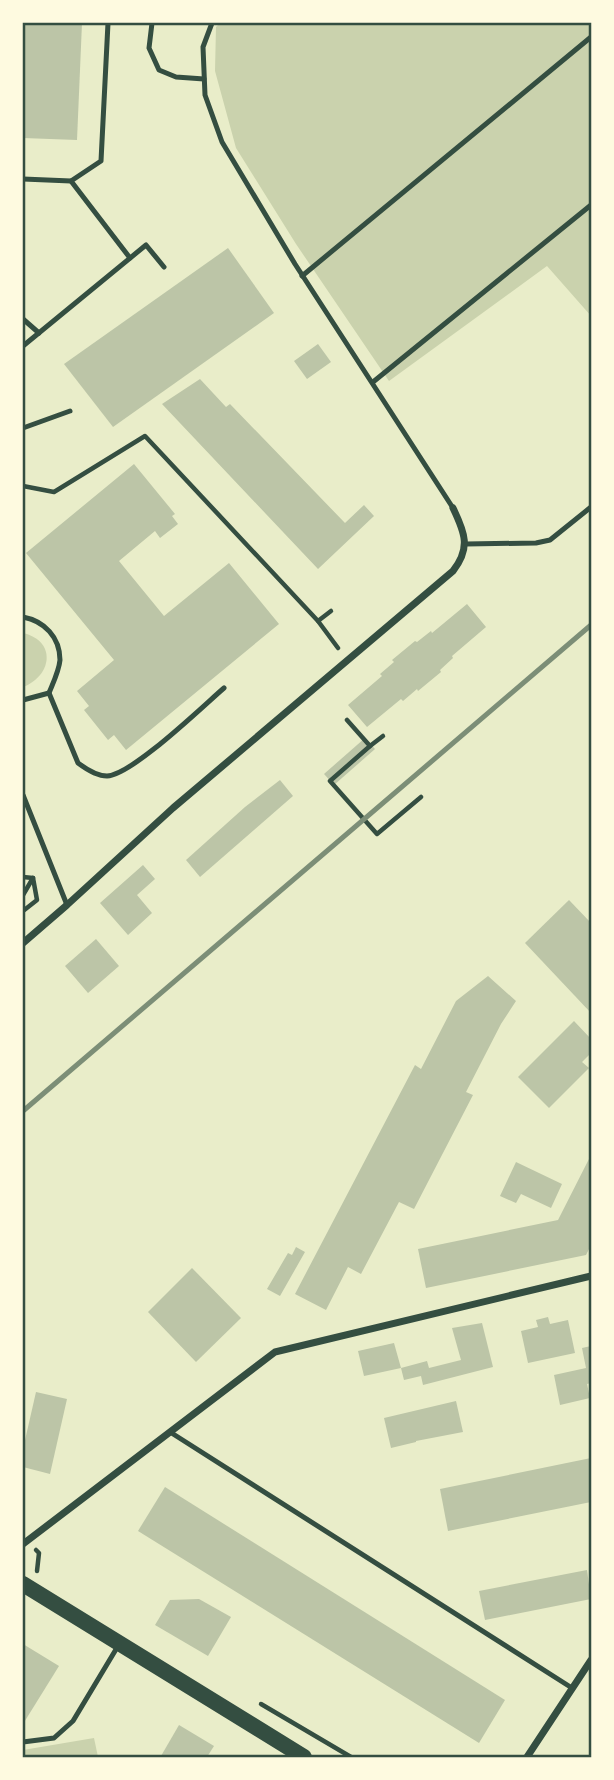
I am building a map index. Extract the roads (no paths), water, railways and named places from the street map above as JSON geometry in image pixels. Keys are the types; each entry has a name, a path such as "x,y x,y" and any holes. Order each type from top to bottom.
{"main road":[{"path":"23,1584 304,1757"}],"street":[{"path":"23,943 173,808 453,571 462,559 466,544 462,526 453,508"},
{"path":"23,1544 275,1352 591,1276"},
{"path":"527,1757 591,1660"}],"lane":[{"path":"23,179 71,181 101,161 108,23"},
{"path":"152,23 149,48 159,70 176,77 204,79"},
{"path":"212,23 203,47 205,95 222,142 302,276 453,508"},
{"path":"302,276 591,37"},
{"path":"71,181 130,258"},
{"path":"373,382 591,205"},
{"path":"23,346 146,245 163,267"},
{"path":"23,319 39,333"},
{"path":"23,428 70,411"},
{"path":"466,544 536,543 550,540 591,507"},
{"path":"23,617 35,620 49,630 55,641 60,661 49,693 78,763 105,776 118,774 146,754 224,688"},
{"path":"23,700 49,693"},
{"path":"23,795 68,905"},
{"path":"170,1432 572,1688"},
{"path":"23,1742 54,1738 74,1721 119,1643"}],"railway":[{"path":"23,1111 591,625"}]}
